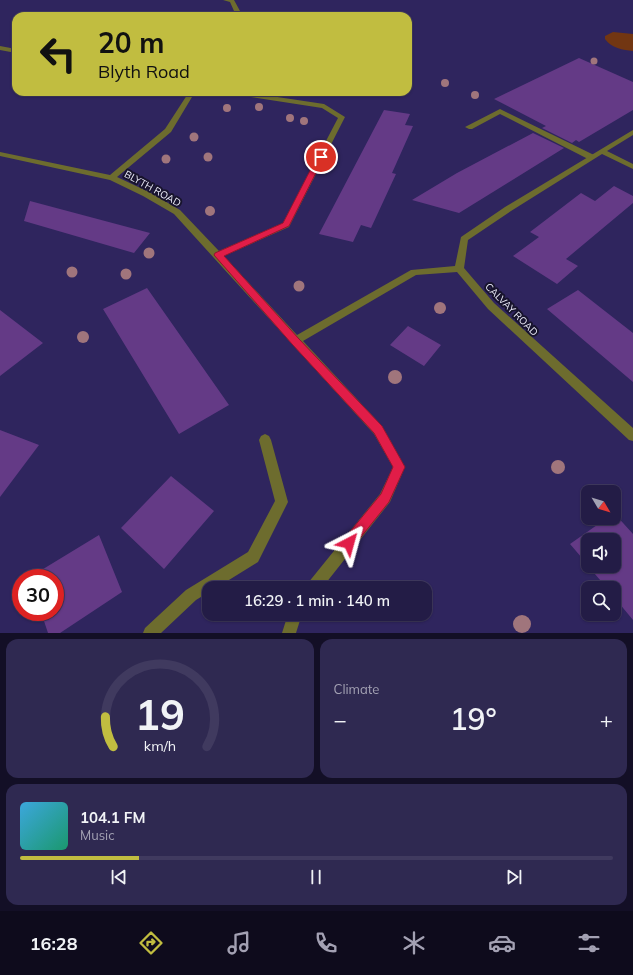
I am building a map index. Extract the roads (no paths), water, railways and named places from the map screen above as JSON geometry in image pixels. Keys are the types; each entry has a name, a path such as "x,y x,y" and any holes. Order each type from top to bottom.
{"street":[{"path":"226,0 232,2 236,12"},
{"path":"0,48 12,50"},
{"path":"112,178 168,130 189,96"},
{"path":"218,255 286,224 342,116 324,106 258,96"},
{"path":"469,127 500,111 591,157"},
{"path":"295,341 414,272 459,269 464,239 508,209 633,132"},
{"path":"601,151 633,167"},
{"name":"BLYTH ROAD","path":"0,154 112,178 146,194 177,212 378,430 399,467 385,498 319,581"},
{"name":"CALVAY ROAD","path":"459,269 490,306 633,436"},
{"path":"150,633 191,595 253,557 282,502 265,440"},
{"path":"289,633 293,621"}]}
